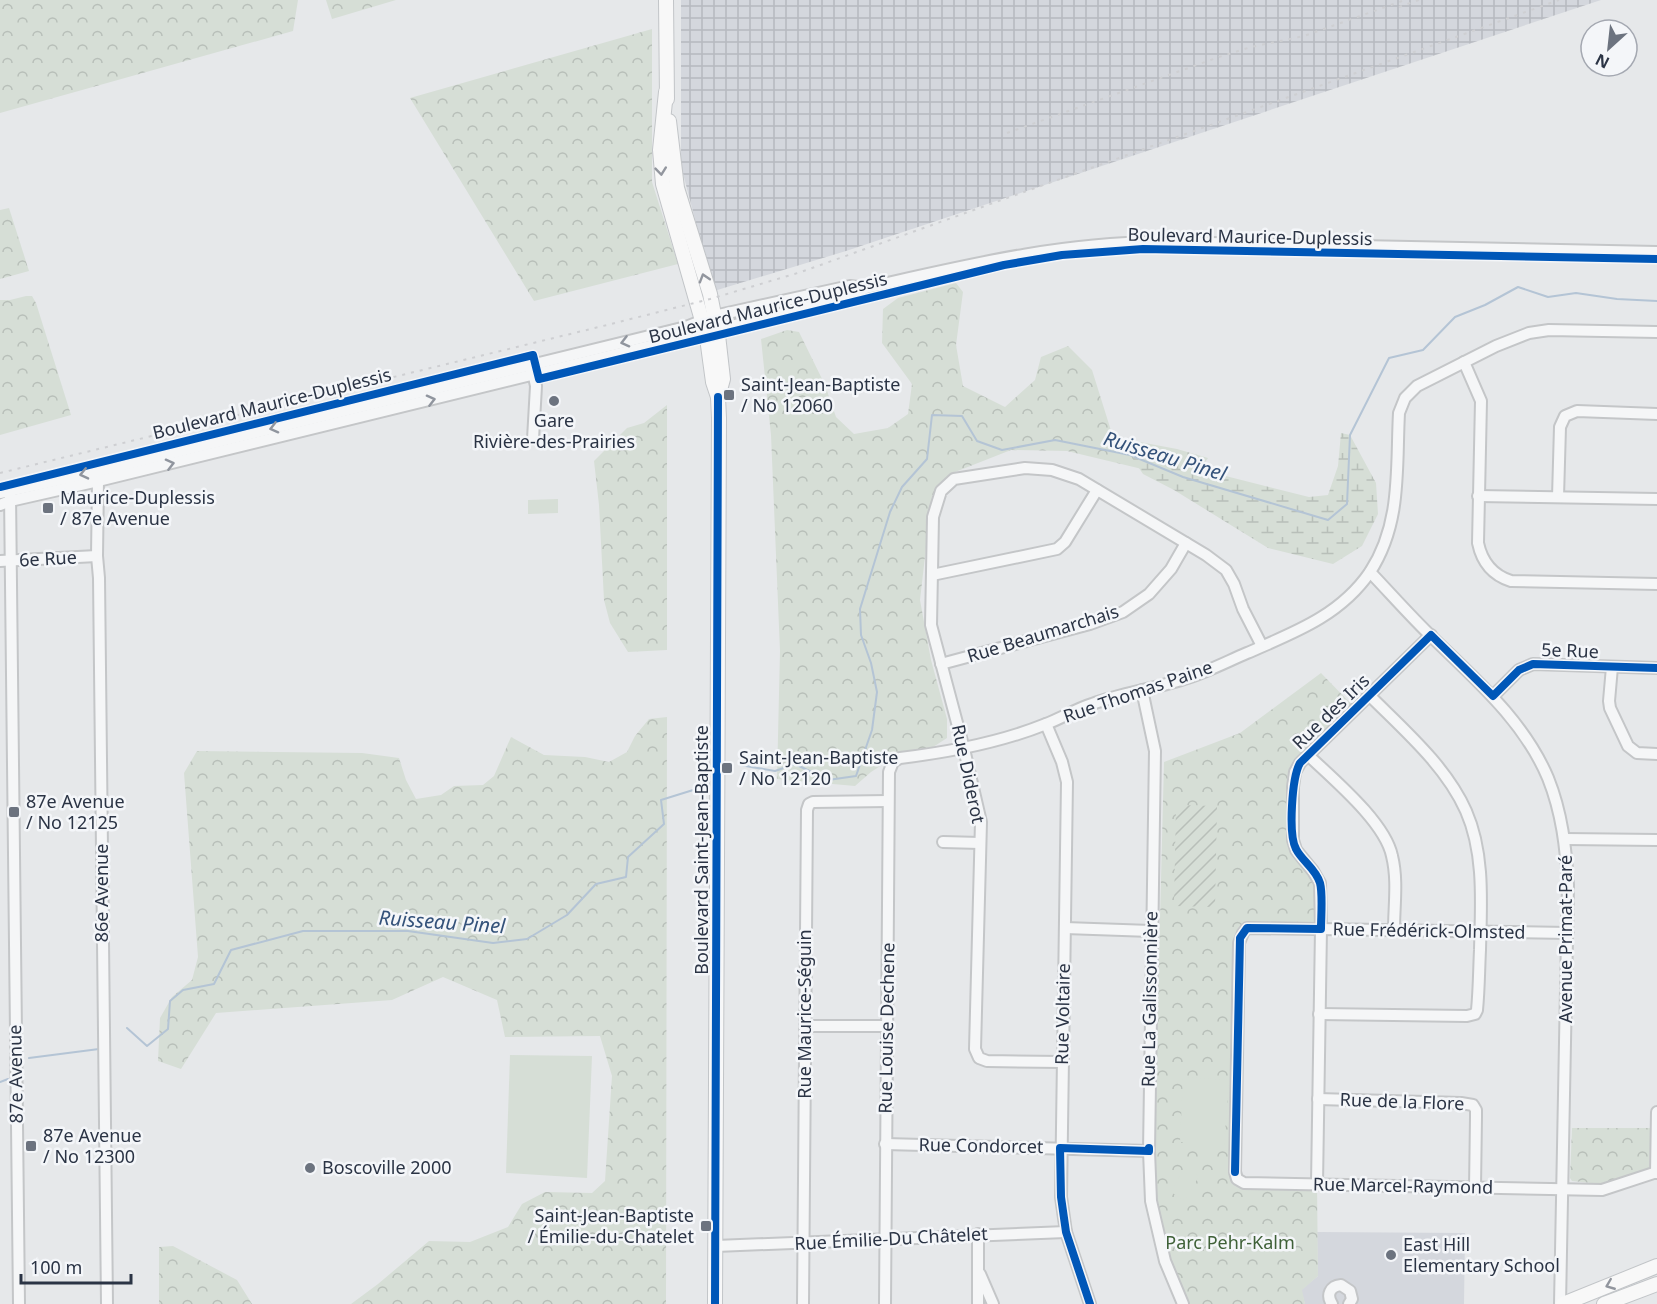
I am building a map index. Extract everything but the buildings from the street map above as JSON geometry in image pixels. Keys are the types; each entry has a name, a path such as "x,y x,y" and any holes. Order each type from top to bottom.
{"main road":[{"name":"Boulevard Saint-Jean-Baptiste","path":"666,0 666,92 660,150 663,184 709,324 723,379 718,397 715,1304"},
{"path":"1561,1304 1657,1266"},
{"path":"1604,1304 1657,1284"}],"street":[{"name":"Boulevard Maurice-Duplessis","path":"5,497 98,482 532,370 686,327 853,296 865,288 1014,256 1092,244 1158,242 1657,252"},
{"name":"Boulevard Maurice-Duplessis","path":"1612,251 1657,247"},
{"name":"Rue Thomas Paine","path":"900,758 964,749 1047,724 1092,704 1184,679 1298,631 1331,612 1351,594 1370,572 1385,542 1396,502 1399,419 1402,402 1417,387 1512,339 1539,331 1657,332"},
{"path":"1464,362 1481,401 1478,543 1484,562 1489,568 1499,576 1511,581 1657,584"},
{"name":"Boulevard Maurice-Duplessis","path":"5,497 142,460 532,370"},
{"path":"532,370 536,386 533,439"},
{"path":"1558,497 1560,427 1565,416 1577,411 1657,414"},
{"name":"Rue Diderot","path":"1062,1062 987,1061 976,1054 981,822 931,625 933,517 937,500 947,484 963,477 1025,468 1052,470 1079,479 1097,490"},
{"name":"86e Avenue","path":"98,482 97,556 107,1304"},
{"path":"932,575 1057,549 1065,542 1097,490 1186,543 1226,570 1262,646"},
{"path":"1478,496 1657,498"},
{"name":"87e Avenue","path":"5,497 19,1304"},
{"name":"Rue Beaumarchais","path":"941,664 1090,624 1123,612 1149,594 1171,569 1186,543"},
{"name":"6e Rue","path":"5,561 97,556"},
{"name":"Avenue Primat-Paré","path":"1370,572 1493,696 1518,728 1540,762 1553,794 1565,839 1568,933 1561,1304"},
{"name":"Rue des Iris","path":"1317,1184 1320,883 1296,850 1293,840 1295,772 1308,754 1431,635"},
{"name":"5e Rue","path":"1493,696 1519,670 1528,665 1657,669"},
{"path":"1612,667 1610,708 1629,746 1637,753 1657,754"},
{"name":"Rue La Galissonnière","path":"1142,690 1155,751 1149,1151 1151,1202 1165,1261 1182,1304"},
{"path":"1319,1014 1472,1016 1477,1010 1481,879 1477,845 1467,811 1436,765 1370,696"},
{"name":"Rue Voltaire","path":"1047,724 1067,782 1061,1197 1066,1232 1089,1304"},
{"path":"1308,754 1366,813 1386,839 1395,869 1394,930"},
{"name":"Rue Louise Dechene","path":"885,1304 888,801 889,772 893,762 900,758"},
{"name":"Rue Maurice-Séguin","path":"803,1304 807,810 809,804 813,802 888,801"},
{"path":"1565,839 1657,840"},
{"path":"943,842 980,843"},
{"path":"1065,928 1151,931"},
{"name":"Rue Frédérick-Olmsted","path":"1244,1183 1237,1179 1235,1172 1239,943 1247,928 1568,933"},
{"path":"805,1026 887,1026"},
{"name":"Rue de la Flore","path":"1318,1100 1461,1102 1473,1105 1476,1110 1475,1188"},
{"path":"1656,1172 1657,1112"},
{"name":"Rue Condorcet","path":"885,1144 1149,1151"},
{"name":"Rue Marcel-Raymond","path":"1244,1183 1602,1190 1656,1172"},
{"name":"Rue Émilie-Du Châtelet","path":"716,1246 1066,1232"},
{"path":"978,1234 978,1304"},
{"path":"979,1272 993,1304"},
{"path":"1332,1304 1329,1299 1330,1292 1334,1287 1341,1285 1350,1291 1352,1299 1349,1304"}],"shaded area":[{"path":"681,0 1601,0 846,251 714,291 681,166"},
{"name":"East Hill Elementary School","path":"1317,1232 1465,1233 1464,1304 1305,1304 1301,1290 1318,1276"}],"green space":[{"path":"0,0 298,0 293,31 0,113"},
{"path":"326,0 396,0 332,19"},
{"path":"652,29 652,182 678,264 534,301 410,98"},
{"path":"9,208 29,271 0,279 0,210"},
{"path":"956,283 963,292 956,345 963,386 1005,407 1035,380 1041,357 1068,346 1092,370 1113,437 1177,449 1208,458 1192,481 1067,451 1011,450 950,474 932,496 920,600 931,660 947,719 947,738 930,749 893,758 855,786 777,779 780,651 771,435 761,339 787,330 799,332 825,385 836,417 854,434 888,428 908,414 912,384 882,343 883,309 898,298"},
{"path":"32,296 36,303 71,415 0,435 0,300"},
{"path":"667,405 667,650 628,652 610,623 604,600 599,505 594,461 627,428 644,423"},
{"path":"1341,433 1350,435 1376,483 1378,514 1362,546 1333,564 1268,548 1174,490 1143,474 1130,455 1142,450 1202,470 1309,497 1328,495 1338,466"},
{"path":"558,499 558,513 528,514 528,500"},
{"name":"Parc Pehr-Kalm","path":"1321,673 1356,709 1295,773 1296,850 1313,871 1321,929 1243,933 1235,1172 1244,1183 1317,1184 1318,1276 1302,1290 1305,1304 1189,1304 1171,1261 1157,1207 1154,1154 1164,762 1240,733"},
{"path":"667,717 666,1304 351,1304 429,1241 470,1242 508,1227 522,1204 545,1192 592,1193 605,1181 612,1076 600,1036 505,1037 497,1000 443,977 392,1000 216,1013 181,1069 158,1061 160,1018 172,997 192,980 198,957 184,773 197,751 362,753 399,758 406,780 416,799 441,795 454,786 483,785 494,776 511,737 544,755 585,757 609,762 627,752 635,736 649,719"},
{"path":"1176,805 1217,806 1215,907 1174,906"},
{"path":"510,1055 592,1056 587,1178 506,1173"},
{"path":"1183,1077 1229,1080 1224,1146 1180,1142"},
{"path":"1572,1128 1651,1128 1649,1168 1600,1184 1572,1181 1570,1178"},
{"path":"1184,1168 1199,1176 1185,1201 1171,1192"},
{"path":"173,1246 237,1280 252,1304 159,1304 159,1247"}],"waterway":[{"name":"Ruisseau Pinel","path":"740,765 775,771 795,764 828,780 856,776 872,730 877,692 871,663 861,635 860,609 890,512 902,487 927,459 932,415 962,416 977,441 1002,450 1055,440 1130,455 1183,477 1328,520 1347,504 1350,435 1389,358 1423,350 1455,317 1485,305 1518,287 1548,297 1576,293 1617,299 1657,301"},
{"name":"Ruisseau Pinel","path":"127,1028 147,1046 168,1029 170,1001 183,990 214,984 231,950 303,931 408,931 493,943 527,939 567,915 596,884 626,877 628,857 664,824 661,800 706,786"},
{"name":"Ruisseau Pinel","path":"29,1058 99,1049"},
{"name":"Ruisseau Pinel","path":"0,1082 8,1079"}],"railway":[{"path":"1007,133 1219,57 1251,47 1304,36 1405,0"},
{"path":"1399,7 1419,0"},
{"path":"0,473 607,325 710,299 801,272 1559,0"}],"cycle path":[{"path":"0,487 533,355 539,379 1004,265 1062,255 1143,249 1657,259"},
{"path":"715,1304 718,397"},
{"path":"1235,1172 1240,938 1247,928 1321,929 1320,883 1296,849 1292,831 1293,792 1300,763 1431,635 1493,696 1519,670 1533,664 1657,668"},
{"path":"1090,1304 1066,1232 1061,1197 1060,1148 1149,1151 1149,1148"}],"place":[{"name":"Saint-Jean-Baptiste / No 12060","path":"729,395"},
{"name":"Gare Rivière-des-Prairies","path":"554,401"},
{"name":"Maurice-Duplessis / 87e Avenue","path":"48,508"},
{"name":"Saint-Jean-Baptiste / No 12120","path":"727,768"},
{"name":"87e Avenue / No 12125","path":"14,812"},
{"name":"87e Avenue / No 12300","path":"31,1146"},
{"name":"Boscoville 2000","path":"310,1168"},
{"name":"Saint-Jean-Baptiste / Émilie-du-Chatelet","path":"706,1226"},
{"name":"East Hill Elementary School","path":"1391,1255"}]}
